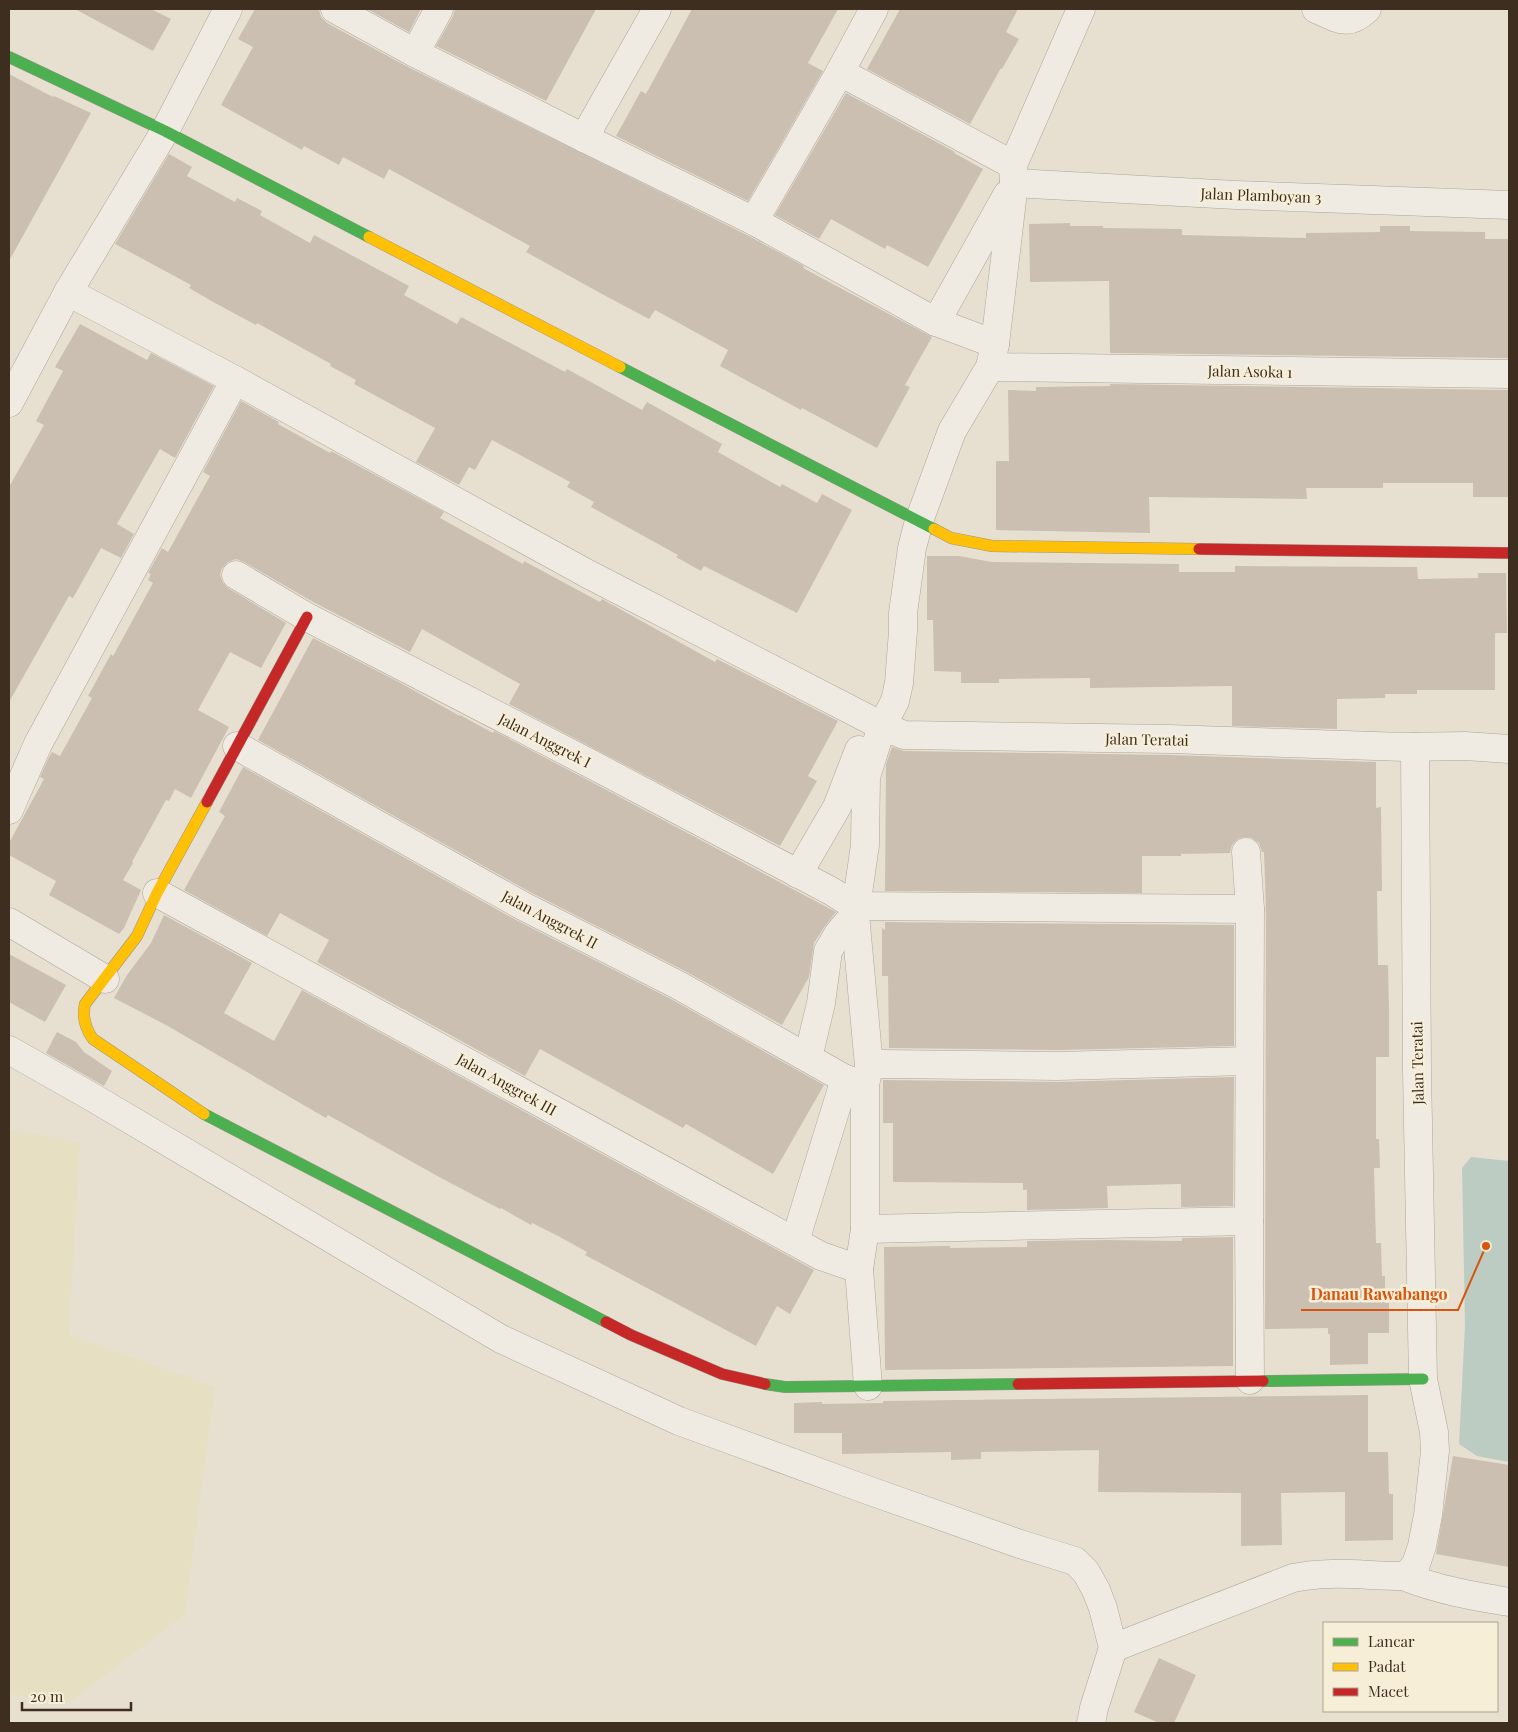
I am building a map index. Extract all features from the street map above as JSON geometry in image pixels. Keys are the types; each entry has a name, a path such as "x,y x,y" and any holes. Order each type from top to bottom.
{"street":[{"path":"9,403 68,292 164,131 228,9"},
{"name":"Jalan Asoka 1","path":"335,9 584,138 754,221 992,355 1509,374"},
{"path":"415,52 438,9"},
{"path":"584,138 657,9"},
{"path":"754,221 874,9"},
{"path":"936,322 1013,174 1081,9"},
{"path":"1316,9 1345,21 1358,17 1367,9"},
{"path":"9,57 164,131 951,538 992,546 1509,553"},
{"path":"840,72 1013,174"},
{"path":"798,874 837,807 876,724 895,701 899,683 903,613 912,548 919,521 952,431 992,355 1013,174"},
{"name":"Jalan Plamboyan 3","path":"1013,174 1236,195 1509,205"},
{"name":"Jalan Teratai","path":"68,292 235,380 586,572 876,724 904,735 1169,739 1414,747 1465,746 1509,749"},
{"path":"9,810 38,744 235,380"},
{"name":"Jalan Anggrek I","path":"236,575 308,617 831,891 855,910"},
{"path":"308,617 157,893 137,936 85,1004 84,1022 93,1039 197,1111 631,1335 722,1374 754,1383 785,1387 1423,1379"},
{"path":"868,1386 860,1269 865,1229 855,910 865,845 866,777 876,724"},
{"name":"Jalan Anggrek II","path":"237,746 524,906 678,985 808,1058 860,1076"},
{"name":"Jalan Teratai","path":"1403,1576 1410,1572 1416,1564 1422,1546 1428,1514 1434,1460 1434,1432 1423,1379 1414,747"},
{"path":"1246,852 1250,909 1250,1380"},
{"name":"Jalan Anggrek III","path":"157,893 821,1256 860,1269"},
{"path":"855,910 1250,909"},
{"path":"808,1058 821,1003 828,951 855,910"},
{"path":"9,922 105,979"},
{"path":"9,1050 501,1338 679,1421 877,1494 1020,1544 1075,1561 1086,1572 1096,1590 1103,1608 1113,1648 1091,1723"},
{"path":"794,1241 860,1076 882,1064 1057,1066 1249,1061"},
{"path":"865,1229 1249,1221"},
{"path":"1113,1648 1294,1578 1307,1575 1342,1573 1403,1576 1455,1593 1509,1602"}],"shaded area":[{"path":"9,1129 80,1143 69,1335 215,1387 185,1614 68,1703 9,1694"},
{"path":"1471,1157 1509,1161 1509,1462 1477,1456 1459,1444 1465,1325 1462,1168"}],"building":[{"path":"75,9 151,9 171,19 153,51"},
{"path":"255,9 319,9 321,17 327,23 408,67 747,235 804,266 803,268 932,337 905,385 910,387 877,448 802,408 801,410 720,366 728,350 655,310 649,319 602,294 526,252 530,246 389,169 384,179 343,157 339,165 304,146 302,150 221,105 253,47 238,39"},
{"path":"367,9 421,9 409,32"},
{"path":"455,9 596,9 546,101 436,46"},
{"path":"692,9 838,9 808,63 823,71 748,201 616,136 641,91 646,94"},
{"path":"900,9 1018,9 1006,32 1019,39 970,124 867,69"},
{"path":"9,74 53,97 91,113 9,261"},
{"path":"846,93 983,169 928,267 887,245 885,249 831,219 819,239 775,215"},
{"path":"169,154 192,167 187,176 235,202 237,198 262,211 260,215 310,243 314,235 409,286 404,295 457,324 461,317 565,372 567,369 642,410 647,402 722,444 718,452 780,487 782,484 817,503 822,494 852,510 797,613 704,566 701,571 676,557 678,555 591,507 594,502 567,487 570,482 492,440 475,470 469,467 459,485 416,462 435,428 354,384 356,380 330,366 331,364 257,323 256,325 215,303 189,288 191,285 115,244"},
{"path":"1070,223 1070,226 1103,226 1103,228 1182,229 1182,235 1306,238 1306,233 1380,232 1380,226 1410,226 1410,231 1485,232 1485,239 1509,239 1508,358 1110,353 1109,281 1030,282 1029,224"},
{"path":"80,324 147,360 151,353 214,386 175,458 160,449 117,524 134,534 121,558 101,548 73,598 69,596 9,702 9,487 44,425 36,421 63,371 55,367"},
{"path":"1110,384 1508,390 1509,497 1473,497 1473,483 1383,483 1383,488 1306,488 1307,499 1149,497 1150,533 996,530 996,461 1009,461 1008,390 1036,391 1036,387 1110,386"},
{"path":"241,401 330,453 331,451 444,512 440,518 523,564 524,561 600,602 602,599 715,662 717,659 838,721 808,776 817,781 780,846 509,704 520,684 422,629 410,652 315,603 236,559 228,562 222,568 220,575 223,583 228,588 286,623 261,668 230,652 198,710 229,727 191,798 175,789 169,801 166,800 132,862 123,880 141,890 124,928 119,934 49,895 56,881 9,855 9,843 44,779 40,777 49,757 52,752 60,756 92,698 88,696 111,654 113,656 153,583 148,580 151,574 148,573 162,548 168,552 210,476 203,472"},
{"path":"927,556 959,556 992,562 1179,564 1179,572 1235,572 1235,566 1417,567 1418,579 1478,578 1478,573 1506,573 1507,633 1495,633 1495,690 1417,690 1417,694 1385,694 1385,698 1337,699 1337,729 1232,726 1232,686 1090,688 1090,678 999,679 999,683 961,683 961,672 934,671 933,620 927,620"},
{"path":"313,638 460,716 493,733 494,731 586,779 836,912 814,943 809,977 782,1025 685,971 530,892 258,740"},
{"path":"892,747 904,751 1169,755 1376,762 1376,808 1381,807 1382,891 1377,891 1378,965 1388,965 1389,1057 1376,1057 1376,1139 1379,1139 1380,1168 1374,1168 1376,1243 1381,1243 1382,1276 1385,1276 1385,1303 1389,1303 1389,1333 1368,1333 1368,1364 1330,1365 1330,1334 1328,1334 1328,1328 1265,1329 1266,909 1264,852 1262,852 1259,843 1252,838 1244,837 1238,839 1232,845 1230,853 1142,856 1142,893 885,891 886,764"},
{"path":"243,767 516,920 671,999 824,1085 773,1174 686,1124 683,1128 540,1049 525,1076 317,962 329,940 280,913 267,936 184,890 225,816 219,812"},
{"path":"164,915 252,963 224,1013 274,1041 302,990 814,1270 790,1314 777,1306 756,1346 585,1255 587,1252 558,1236 532,1223 531,1225 441,1178 328,1115 326,1118 166,1025 114,998 127,975 151,943"},
{"path":"885,922 1234,925 1234,1046 1057,1050 889,1048 888,976 882,976 882,928 885,930"},
{"path":"9,954 66,985 45,1022 9,1002"},
{"path":"57,1032 76,1042 84,1052 112,1071 104,1086 46,1053"},
{"path":"1234,1077 1233,1206 1181,1207 1181,1184 1107,1186 1108,1208 1027,1210 1027,1190 1023,1190 1023,1183 893,1182 893,1123 883,1123 883,1080 1057,1082"},
{"path":"1233,1237 1233,1366 885,1370 884,1247 1027,1247 1027,1241 1182,1241 1182,1238"},
{"path":"1368,1395 1368,1452 1388,1452 1389,1494 1393,1494 1393,1540 1345,1541 1345,1492 1281,1493 1282,1545 1241,1546 1241,1493 1098,1492 1099,1450 981,1452 981,1459 951,1460 951,1452 842,1454 842,1433 794,1433 794,1403"},
{"path":"1453,1456 1509,1465 1509,1567 1436,1554"},
{"path":"1159,1658 1196,1675 1174,1723 1159,1723 1134,1712"}],"traffic: fast":[{"path":"9,57 165,131 369,237"},
{"path":"620,367 934,529"},
{"path":"204,1114 606,1322"},
{"path":"1263,1381 1423,1379"},
{"path":"765,1384 785,1387 1018,1384"}],"traffic: slow":[{"path":"369,237 620,367"},
{"path":"934,529 951,538 992,546 1199,549"},
{"path":"204,1114 93,1039 86,1027 84,1013 85,1004 137,936 157,893 207,802"}],"traffic: jam":[{"path":"1199,549 1509,553"},
{"path":"207,802 307,617"},
{"path":"606,1322 631,1335 722,1374 765,1384"},
{"path":"1018,1384 1263,1381"}],"place":[{"name":"Danau Rawabango","path":"1486,1246"}]}
